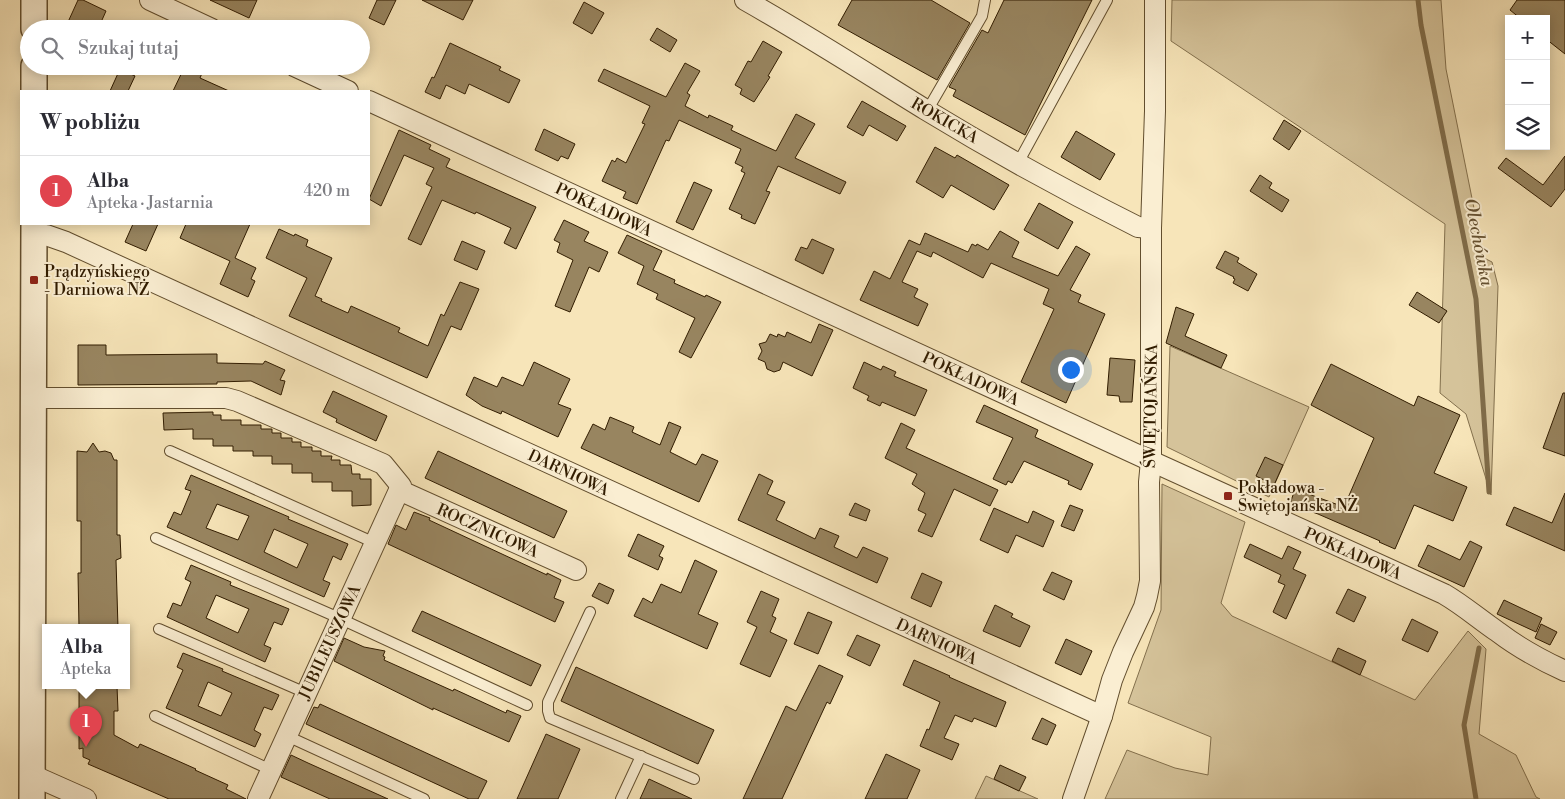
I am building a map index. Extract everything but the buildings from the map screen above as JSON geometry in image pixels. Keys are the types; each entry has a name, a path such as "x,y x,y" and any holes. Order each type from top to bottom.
{"street":[{"path":"34,0 34,20"},
{"path":"150,0 193,20"},
{"name":"ROKICKA","path":"745,0 805,34 928,111 1018,163 1126,221 1138,226 1151,228"},
{"name":"ŚWIĘTOJAŃSKA","path":"1073,799 1102,716 1112,680 1144,607 1150,581 1151,228 1155,111 1155,0"},
{"path":"34,75 34,90"},
{"path":"313,75 346,90"},
{"name":"POKŁADOWA","path":"370,101 1444,594 1461,604 1523,650 1565,671"},
{"path":"34,230 35,398 32,787 86,799"},
{"name":"DARNIOWA","path":"34,230 66,242 1102,716"},
{"path":"35,398 226,398 237,400 383,464 400,488"},
{"name":"JUBILEUSZOWA","path":"258,799 400,488"},
{"name":"ROCZNICOWA","path":"400,488 576,570"}],"lane":[{"path":"928,111 982,16 985,0"},
{"path":"1018,163 1107,0"},
{"path":"170,451 375,543"},
{"path":"156,538 340,619 527,705"},
{"path":"590,612 548,702 550,718 694,779"},
{"path":"159,629 306,693"},
{"path":"155,716 271,770"},
{"path":"287,736 424,799"},
{"path":"622,799 641,756"}],"shaded area":[{"path":"1172,0 1441,0 1446,69 1484,258 1492,262 1498,286 1491,495 1466,414 1440,393 1445,224 1171,41"},
{"path":"1170,346 1309,407 1269,497 1167,447"},
{"path":"1162,484 1245,522 1221,603 1232,616 1415,700 1468,631 1486,649 1479,734 1516,755 1536,797 1540,799 1105,799 1127,750 1175,768 1208,775 1211,737 1128,703 1161,610"},
{"path":"986,776 1038,799 975,799"}],"waterway":[{"name":"Olechówka","path":"1418,0 1421,25 1476,299 1489,492"},
{"name":"Olechówka","path":"1476,799 1464,725 1479,648"}],"place":[{"name":"Prądzyńskiego - Darniowa NŻ","path":"34,280"},
{"name":"Pokładowa - Świętojańska NŻ","path":"1228,496"},
{"name":"Alba","path":"86,747"}]}
